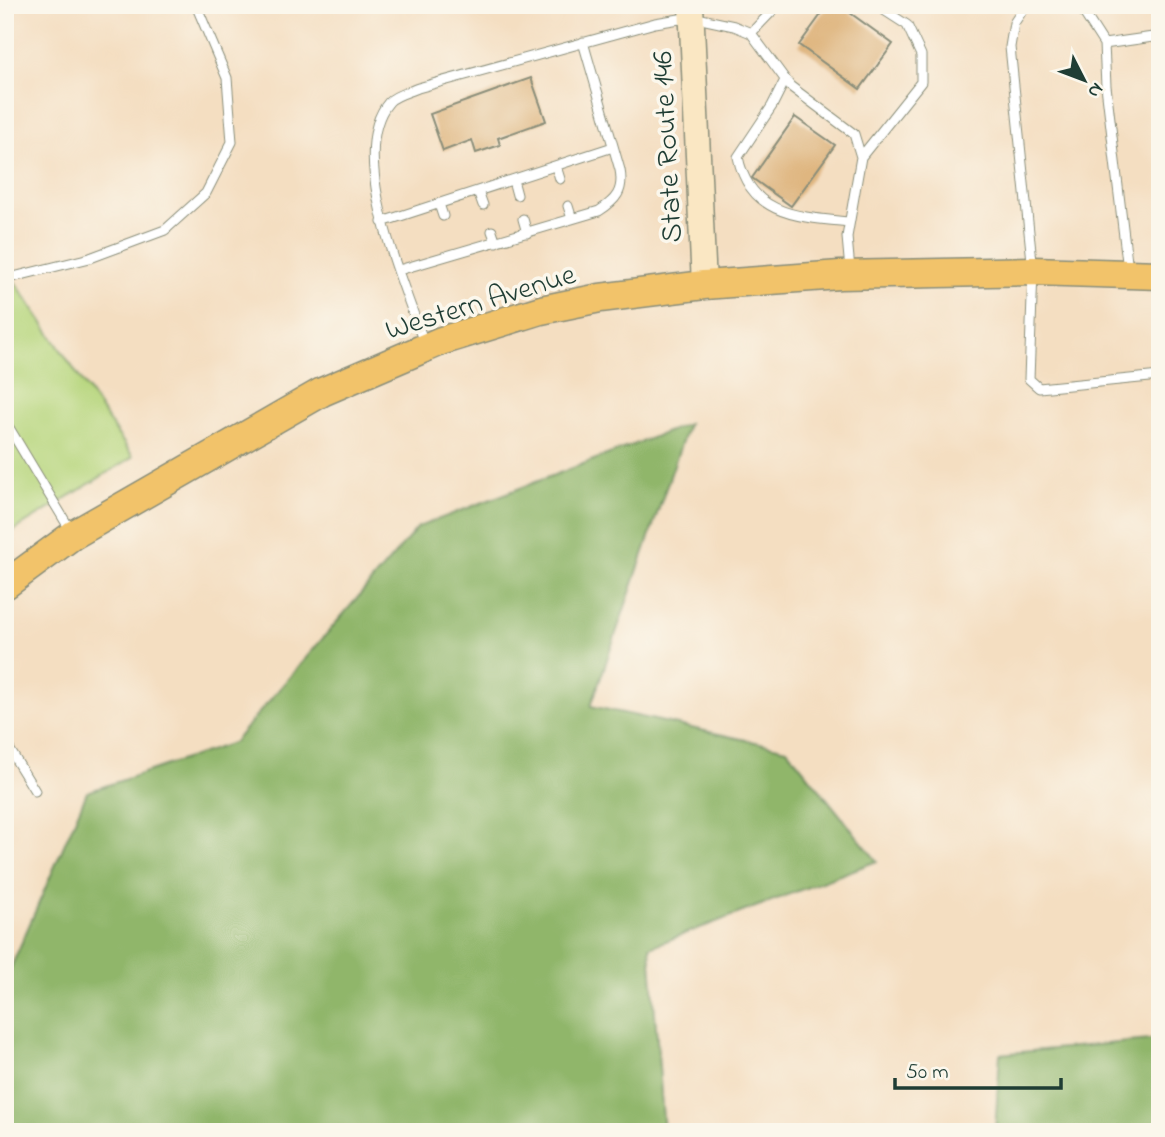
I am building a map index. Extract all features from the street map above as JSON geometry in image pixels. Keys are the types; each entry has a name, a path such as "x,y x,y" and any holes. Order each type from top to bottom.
{"main road":[{"name":"State Route 146","path":"692,11 704,285"},
{"name":"Western Avenue","path":"5,585 74,536 322,392 426,348 541,310 600,298 704,285 851,275 1033,271 1160,275"}],"lane":[{"path":"5,279 90,258 165,230 206,192 232,142 227,78 196,5"},
{"path":"751,33 778,5"},
{"path":"861,157 921,82 921,55 907,25 876,5"},
{"path":"1026,5 1014,23 1010,47 1033,271 1029,379 1032,385 1039,388 1160,376"},
{"path":"1079,5 1104,44 1128,275"},
{"path":"426,348 382,222 374,166 378,120 391,100 418,88 692,11 751,33 785,79 854,134 861,157 847,237 851,275"},
{"path":"1104,44 1160,36"},
{"path":"399,270 599,211 614,202 622,182 583,42"},
{"path":"785,79 772,106 738,157 741,175 755,195 792,217 849,222"},
{"path":"382,222 613,147"},
{"path":"556,166 560,179"},
{"path":"513,180 517,195"},
{"path":"478,191 483,205"},
{"path":"439,204 443,216"},
{"path":"568,206 572,219"},
{"path":"523,219 527,233"},
{"path":"492,231 496,242"},
{"path":"451,243 454,254"},
{"path":"5,421 74,536"},
{"path":"5,742 35,790"}],"green space":[{"path":"5,267 133,457 5,536"},
{"path":"688,424 591,706 787,749 877,861 650,947 664,1132 5,1132 5,981 87,792 233,743 418,527"},
{"path":"1160,1039 1160,1132 995,1132 1000,1054"}],"building":[{"path":"828,5 839,5 893,44 860,89 799,45"},
{"path":"531,78 546,121 498,138 500,145 476,153 472,140 443,151 430,114"},
{"path":"795,117 835,145 791,206 752,178"}]}
